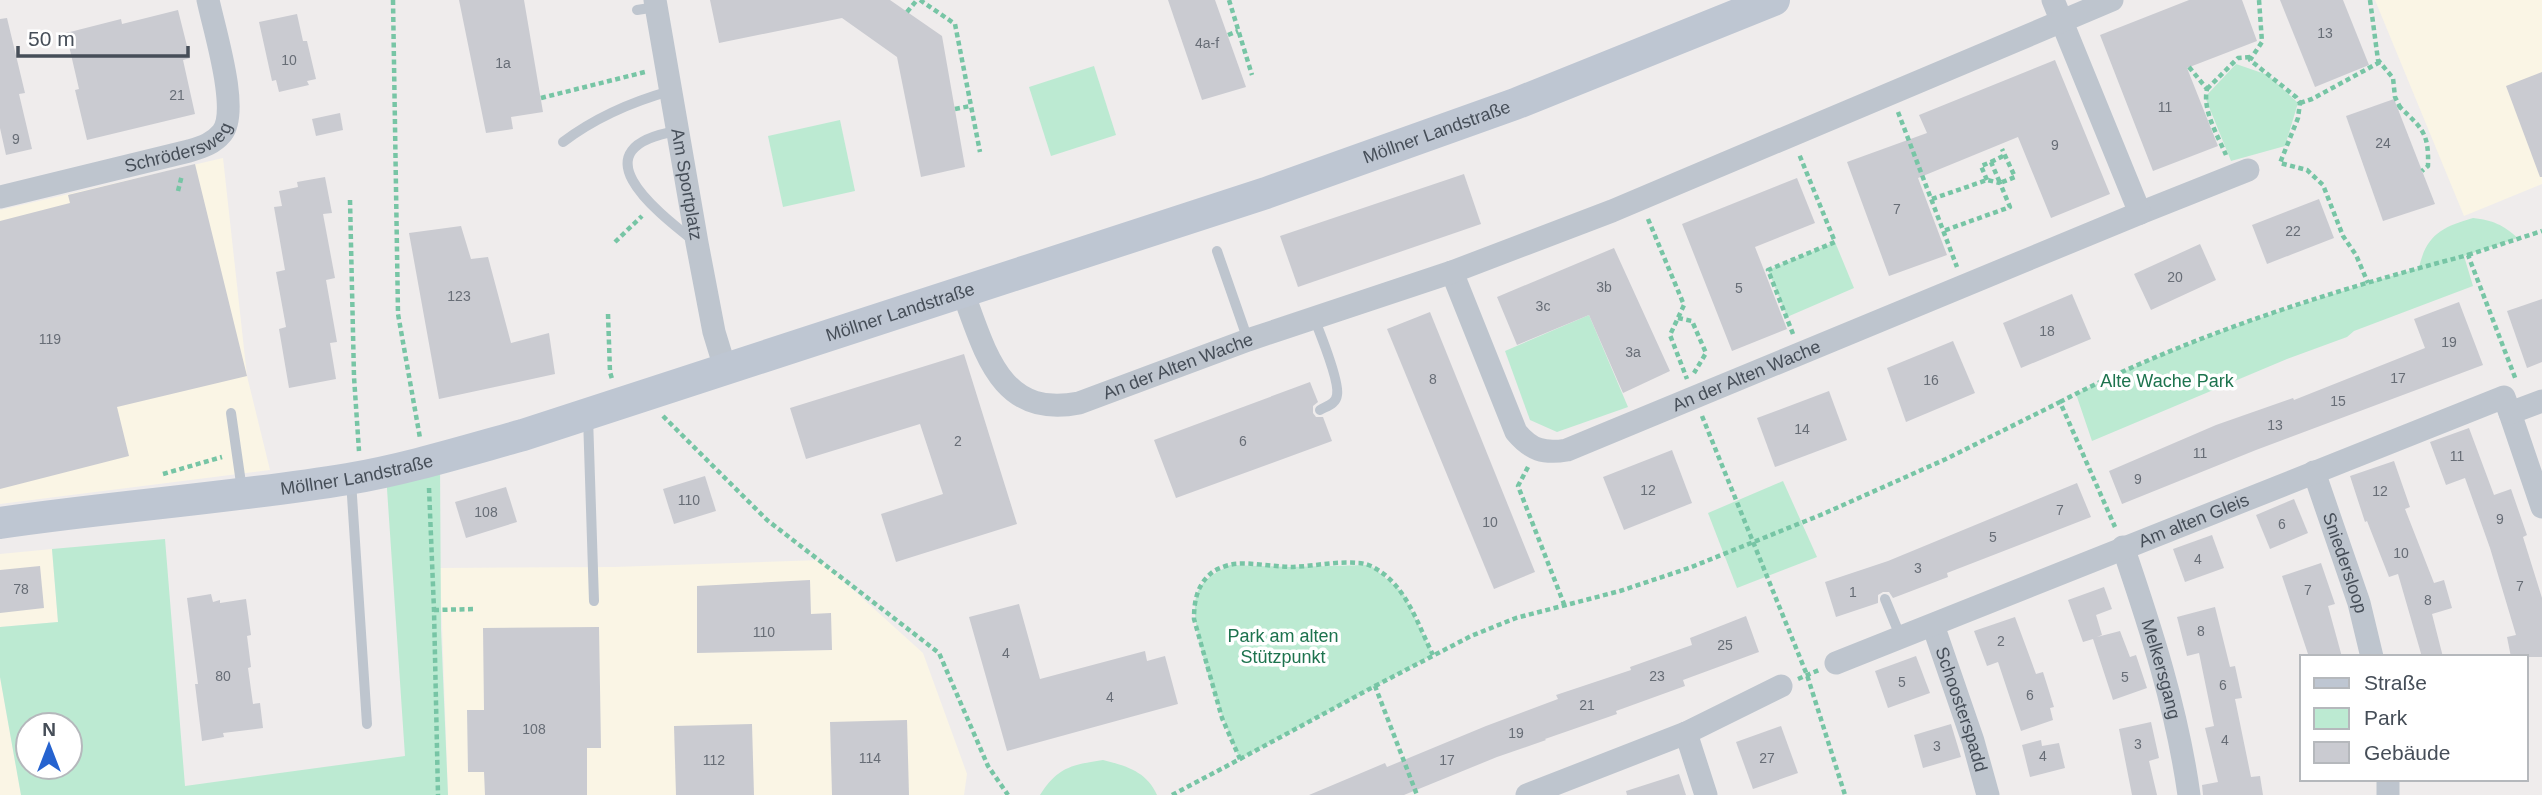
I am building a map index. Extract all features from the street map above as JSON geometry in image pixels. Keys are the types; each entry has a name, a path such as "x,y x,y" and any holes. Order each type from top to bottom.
{"main road":[{"name":"Möllner Landstraße","path":"0,523 242,494 357,477 425,462 523,435 1266,193 1502,109 1774,0"}],"street":[{"name":"Schrödersweg","path":"0,197 212,143 224,131 230,112 208,0"},
{"name":"An der Alten Wache","path":"962,290 996,373 1008,387 1023,398 1041,405 1062,407 1079,403 1248,340 1452,272 1640,200 1892,95 2057,10 2112,0"},
{"name":"Am Sportplatz","path":"649,6 666,67 714,332 725,368"},
{"path":"2057,10 2140,213"},
{"name":"An der Alten Wache","path":"1537,450 1551,453 1567,450 2241,173"},
{"path":"1452,272 1516,432 1525,443 1537,450"},
{"name":"Am alten Gleis","path":"1836,663 2504,397 2526,407"},
{"path":"2526,407 2542,507"},
{"name":"Sniedersloop","path":"2314,472 2359,603 2372,655"},
{"name":"Melkersgang","path":"2123,547 2166,679 2180,738 2189,795"},
{"name":"Schoosterspadd","path":"1933,625 1973,741 1988,795"},
{"path":"1527,795 1686,733 1781,686"},
{"path":"1686,733 1706,795"}],"lane":[{"path":"563,142 602,116 627,104 670,91"},
{"path":"677,131 645,140 634,150 627,163 629,177 653,206 697,243"},
{"path":"1217,251 1248,340"},
{"path":"1314,318 1336,382 1337,395 1333,403 1320,410"},
{"path":"231,413 242,494"},
{"path":"588,414 594,601"},
{"path":"357,477 367,724"},
{"path":"1885,599 1901,638"}],"path":[{"path":"393,0 398,314 429,489 438,795"},
{"path":"907,12 918,0 956,24 980,152"},
{"path":"1228,0 1252,75"},
{"path":"2241,173 2210,115 2205,97 2207,89 2238,58 2251,57 2260,48 2262,42 2259,0"},
{"path":"2371,0 2378,60 2393,78 2399,108 2424,131 2429,149 2428,166 2422,171"},
{"path":"1228,34 1238,31"},
{"path":"2251,57 2252,64 2277,81 2301,103"},
{"path":"2301,103 2380,62"},
{"path":"541,98 666,67"},
{"path":"2189,67 2207,89"},
{"path":"1892,95 1965,286"},
{"path":"2301,103 2298,118 2280,163 2306,170 2323,185 2343,236 2356,255 2368,283"},
{"path":"955,109 970,106"},
{"path":"1792,137 1835,242 1768,270 1801,354"},
{"path":"1932,199 1987,180 2000,183 2015,177 2002,149"},
{"path":"1987,180 1981,166 2005,155"},
{"path":"1943,231 2010,207 1991,162"},
{"path":"350,200 357,477"},
{"path":"1640,200 1684,305 1670,335 1688,382 1706,353 1692,321 1678,318"},
{"path":"615,242 653,206"},
{"path":"1172,795 1482,631 1689,568 1897,482 2110,377 2160,356 2368,283 2542,231"},
{"path":"2468,255 2526,407"},
{"path":"608,314 610,372 631,399 767,520 939,653 988,766 1008,795"},
{"path":"1694,398 1807,675 1845,795"},
{"path":"2060,402 2097,481 2123,547"},
{"path":"1537,450 1518,486 1564,604"},
{"path":"1240,759 1222,718 1194,619 1197,592 1206,578 1216,570 1230,565 1246,564 1295,567 1359,563 1370,565 1403,593 1433,655"},
{"path":"434,610 475,609"},
{"path":"1781,686 1836,663"},
{"path":"1375,686 1417,795"}],"shaded area":[{"path":"2375,0 2542,0 2542,184 2464,216"},
{"path":"223,158 247,376 270,470 0,504 0,210"},
{"path":"52,549 58,622 0,627 0,554"},
{"path":"820,560 923,653 967,774 964,795 448,795 440,568 614,567"},
{"path":"0,677 14,756 14,781 19,781 21,795 0,795"}],"green space":[{"path":"2236,64 2268,75 2298,103 2285,146 2231,161 2205,97"},
{"path":"1094,66 1116,135 1051,156 1029,87"},
{"path":"840,120 855,191 783,207 768,136"},
{"name":"Alte Wache Park","path":"2473,218 2497,224 2518,238 2464,256 2473,286 2354,331 2347,337 2287,359 2092,441 2076,394 2201,339 2332,294 2419,268 2426,248 2437,234 2452,225"},
{"path":"1835,242 1854,288 1787,317 1768,270"},
{"path":"1589,315 1628,407 1557,432 1530,420 1505,351"},
{"path":"440,460 441,629 448,795 21,795 19,781 84,781 84,711 14,711 14,756 0,677 0,627 58,622 52,549 165,539 185,786 405,756 386,474"},
{"path":"1783,481 1817,557 1737,588 1708,513"},
{"name":"Park am alten Stützpunkt","path":"1230,565 1370,565 1403,593 1433,655 1240,759 1209,678 1197,632 1195,612 1196,597 1201,586"},
{"path":"1103,760 1142,775 1157,795 1040,795 1053,778 1066,769"}],"building":[{"path":"459,0 524,0 543,112 511,117 513,129 486,133"},
{"path":"710,0 890,0 942,36 965,167 921,177 897,57 842,18 719,43"},
{"path":"1168,0 1215,0 1246,87 1202,100"},
{"path":"2189,0 2242,0 2257,41 2187,68 2218,146 2153,171 2100,35"},
{"path":"2280,0 2343,0 2369,65 2315,87"},
{"path":"178,10 190,58 183,60 195,114 87,140 75,90 79,89 66,33 121,19 122,24"},
{"path":"297,14 316,79 307,81 309,85 279,92 276,80 272,81 259,22"},
{"path":"7,18 25,93 19,94 32,149 6,155 0,128 0,19"},
{"path":"2055,60 2110,194 2051,218 2018,137 1918,178 1947,255 1889,276 1847,162 1927,133 1919,115"},
{"path":"2542,72 2542,177 2540,177 2506,86"},
{"path":"2394,99 2435,204 2383,221 2346,116"},
{"path":"340,113 343,130 316,136 312,119"},
{"path":"195,164 247,376 117,407 129,456 0,489 0,221 70,203 68,195"},
{"path":"1464,174 1481,224 1298,287 1280,236"},
{"path":"325,177 332,213 323,214 335,278 326,280 337,342 330,343 336,379 289,388 279,329 286,327 276,272 285,270 274,207 282,206 279,191 298,187 297,182"},
{"path":"1797,178 1815,223 1755,247 1787,329 1732,351 1682,224"},
{"path":"2319,199 2334,238 2267,264 2252,225"},
{"path":"461,226 471,259 488,257 511,343 549,333 555,374 439,399 409,233"},
{"path":"2200,244 2216,280 2151,310 2134,274"},
{"path":"1614,248 1670,371 1623,393 1589,315 1517,345 1497,297"},
{"path":"2072,294 2091,339 2021,368 2003,323"},
{"path":"2542,299 2542,362 2527,368 2507,311"},
{"path":"2459,302 2483,365 2256,450 2122,504 2109,471 2216,425 2293,398 2294,400 2425,348 2414,319"},
{"path":"1430,312 1535,572 1494,589 1387,329"},
{"path":"1953,341 1975,393 1906,422 1887,368"},
{"path":"964,354 1017,524 896,562 881,514 943,494 920,424 806,459 790,408"},
{"path":"1310,382 1318,402 1313,406 1313,413 1316,417 1323,417 1332,441 1176,498 1154,440"},
{"path":"1829,391 1847,440 1775,467 1757,418"},
{"path":"2469,428 2494,495 2511,489 2527,535 2523,537 2542,598 2542,657 2511,655 2507,637 2516,635 2490,548 2465,478 2446,485 2430,442"},
{"path":"1672,450 1692,503 1624,530 1603,477"},
{"path":"2394,461 2410,507 2405,509 2434,583 2444,580 2452,608 2432,614 2442,655 2421,655 2398,574 2389,577 2367,521 2365,522 2350,476"},
{"path":"705,476 716,511 674,524 663,489"},
{"path":"2077,483 2091,517 1947,573 1948,577 1893,598 1889,592 1883,592 1878,595 1878,603 1836,617 1825,582 1888,561"},
{"path":"506,487 517,522 466,538 455,502"},
{"path":"2294,499 2308,533 2270,549 2256,515"},
{"path":"2212,535 2224,568 2185,582 2173,549"},
{"path":"2321,563 2335,604 2328,606 2341,655 2308,655 2282,576"},
{"path":"40,566 44,608 0,613 0,570"},
{"path":"810,580 811,614 831,613 832,650 697,653 697,586"},
{"path":"2104,587 2112,609 2096,615 2102,635 2097,637 2120,631 2130,657 2136,655 2147,688 2113,700 2093,639 2083,642 2068,600"},
{"path":"211,594 213,602 220,600 220,603 246,599 251,635 247,636 251,667 248,668 253,704 260,703 263,728 223,733 224,737 202,741 187,598"},
{"path":"1019,604 1040,679 1145,651 1147,661 1165,656 1178,704 1007,751 969,617"},
{"path":"2215,607 2230,667 2235,666 2242,698 2235,699 2251,777 2260,776 2263,795 2203,795 2202,785 2218,782 2205,728 2214,726 2199,653 2187,656 2177,617"},
{"path":"1746,616 1759,652 1683,680 1685,686 1616,711 1617,714 1497,757 1404,795 1309,795 1385,763 1387,767 1558,699 1556,695 1631,670 1630,667 1692,645 1690,638"},
{"path":"2015,617 2036,674 2043,672 2054,707 2050,708 2053,720 2021,731 1998,662 1987,666 1974,631"},
{"path":"599,627 601,748 587,748 587,795 485,795 484,772 468,772 467,710 484,710 483,628"},
{"path":"1916,656 1930,693 1888,708 1875,671"},
{"path":"907,720 909,795 832,795 830,722"},
{"path":"2151,722 2159,758 2149,761 2157,795 2132,795 2119,729"},
{"path":"752,724 754,795 676,795 674,726"},
{"path":"1951,724 1961,757 1923,768 1914,735"},
{"path":"1781,726 1798,773 1753,789 1736,742"},
{"path":"2041,740 2042,746 2059,743 2065,768 2030,777 2022,745"},
{"path":"1679,774 1686,795 1627,795 1626,791"}]}
